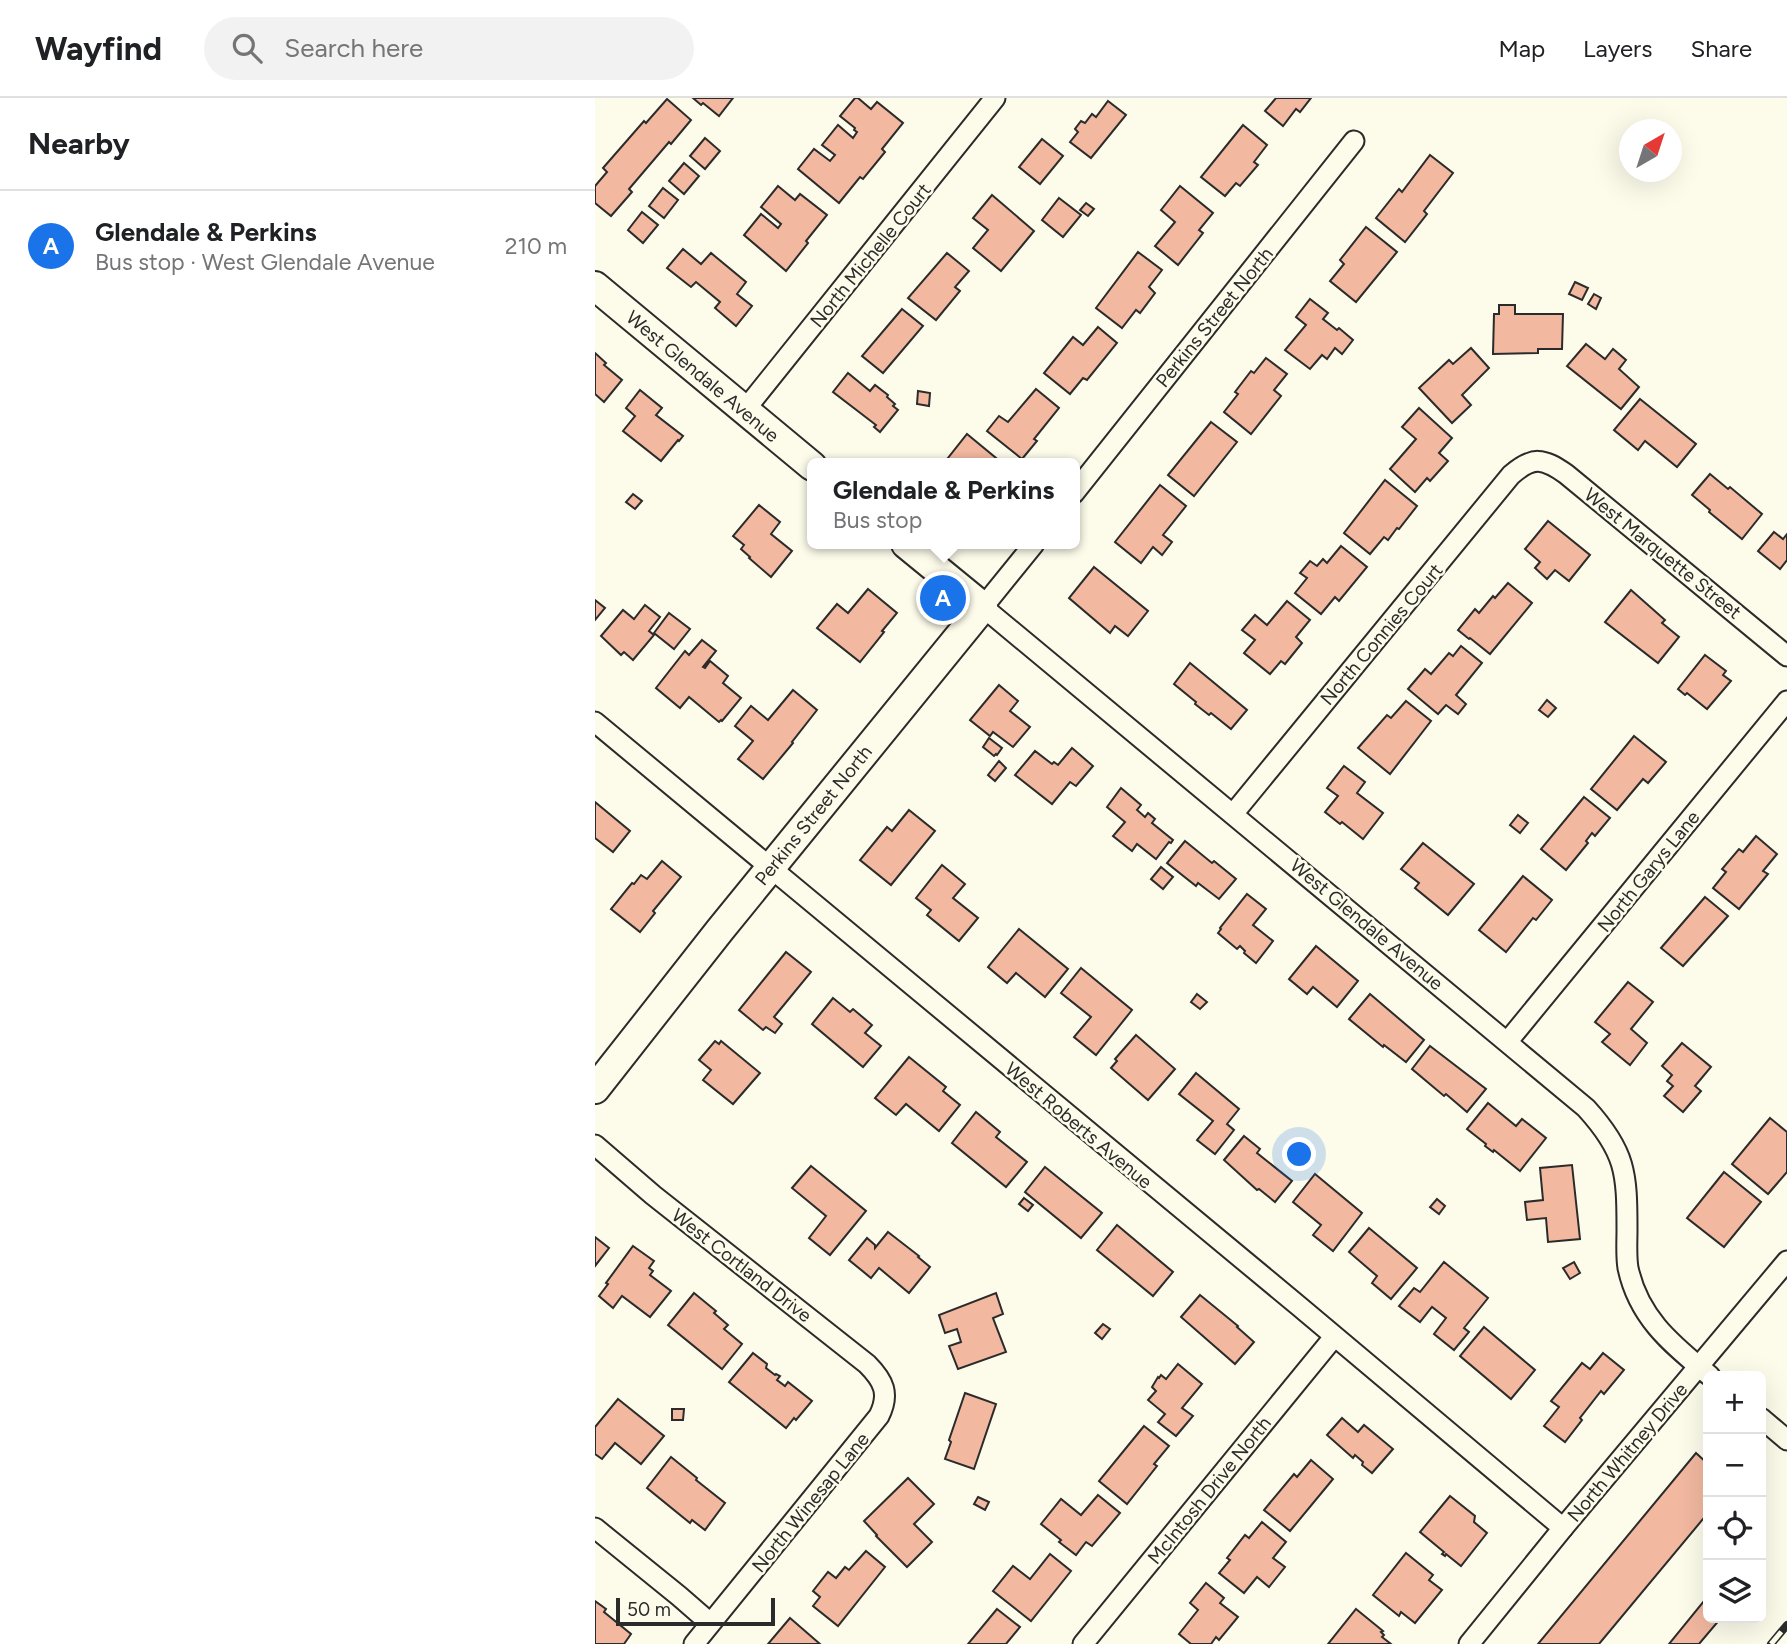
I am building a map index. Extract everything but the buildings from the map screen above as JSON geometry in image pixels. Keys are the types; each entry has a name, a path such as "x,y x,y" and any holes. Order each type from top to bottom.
{"street":[{"name":"North Michelle Court","path":"744,411 995,98"},
{"name":"Perkins Street North","path":"1080,485 1354,141"},
{"name":"West Glendale Avenue","path":"595,286 807,462"},
{"name":"West Marquette Street","path":"1533,461 1550,463 1566,474 1787,656"},
{"name":"North Connies Court","path":"1233,814 1511,475 1533,461"},
{"name":"West Glendale Avenue","path":"912,549 1586,1108 1613,1142 1622,1163 1627,1186 1628,1267 1635,1288 1652,1322 1666,1339 1704,1371"},
{"name":"Perkins Street North","path":"595,1089 770,868 1030,549"},
{"name":"North Garys Lane","path":"1508,1041 1787,701"},
{"name":"West Roberts Avenue","path":"595,722 1563,1528"},
{"name":"West Cortland Drive","path":"595,1145 713,1244 867,1364 878,1374 884,1388"},
{"name":"North Whitney Drive","path":"1706,1371 1787,1261"},
{"name":"McIntosh Drive North","path":"1083,1644 1334,1336"},
{"name":"North Whitney Drive","path":"1469,1644 1563,1528 1703,1374"},
{"name":"North Winesap Lane","path":"694,1644 879,1416 886,1403 884,1388"},
{"path":"1766,1422 1787,1440"},
{"path":"595,1528 710,1623"}],"railway":[{"path":"1771,1644 1787,1625"}],"place":[{"name":"Glendale & Perkins","path":"943,598"}]}
